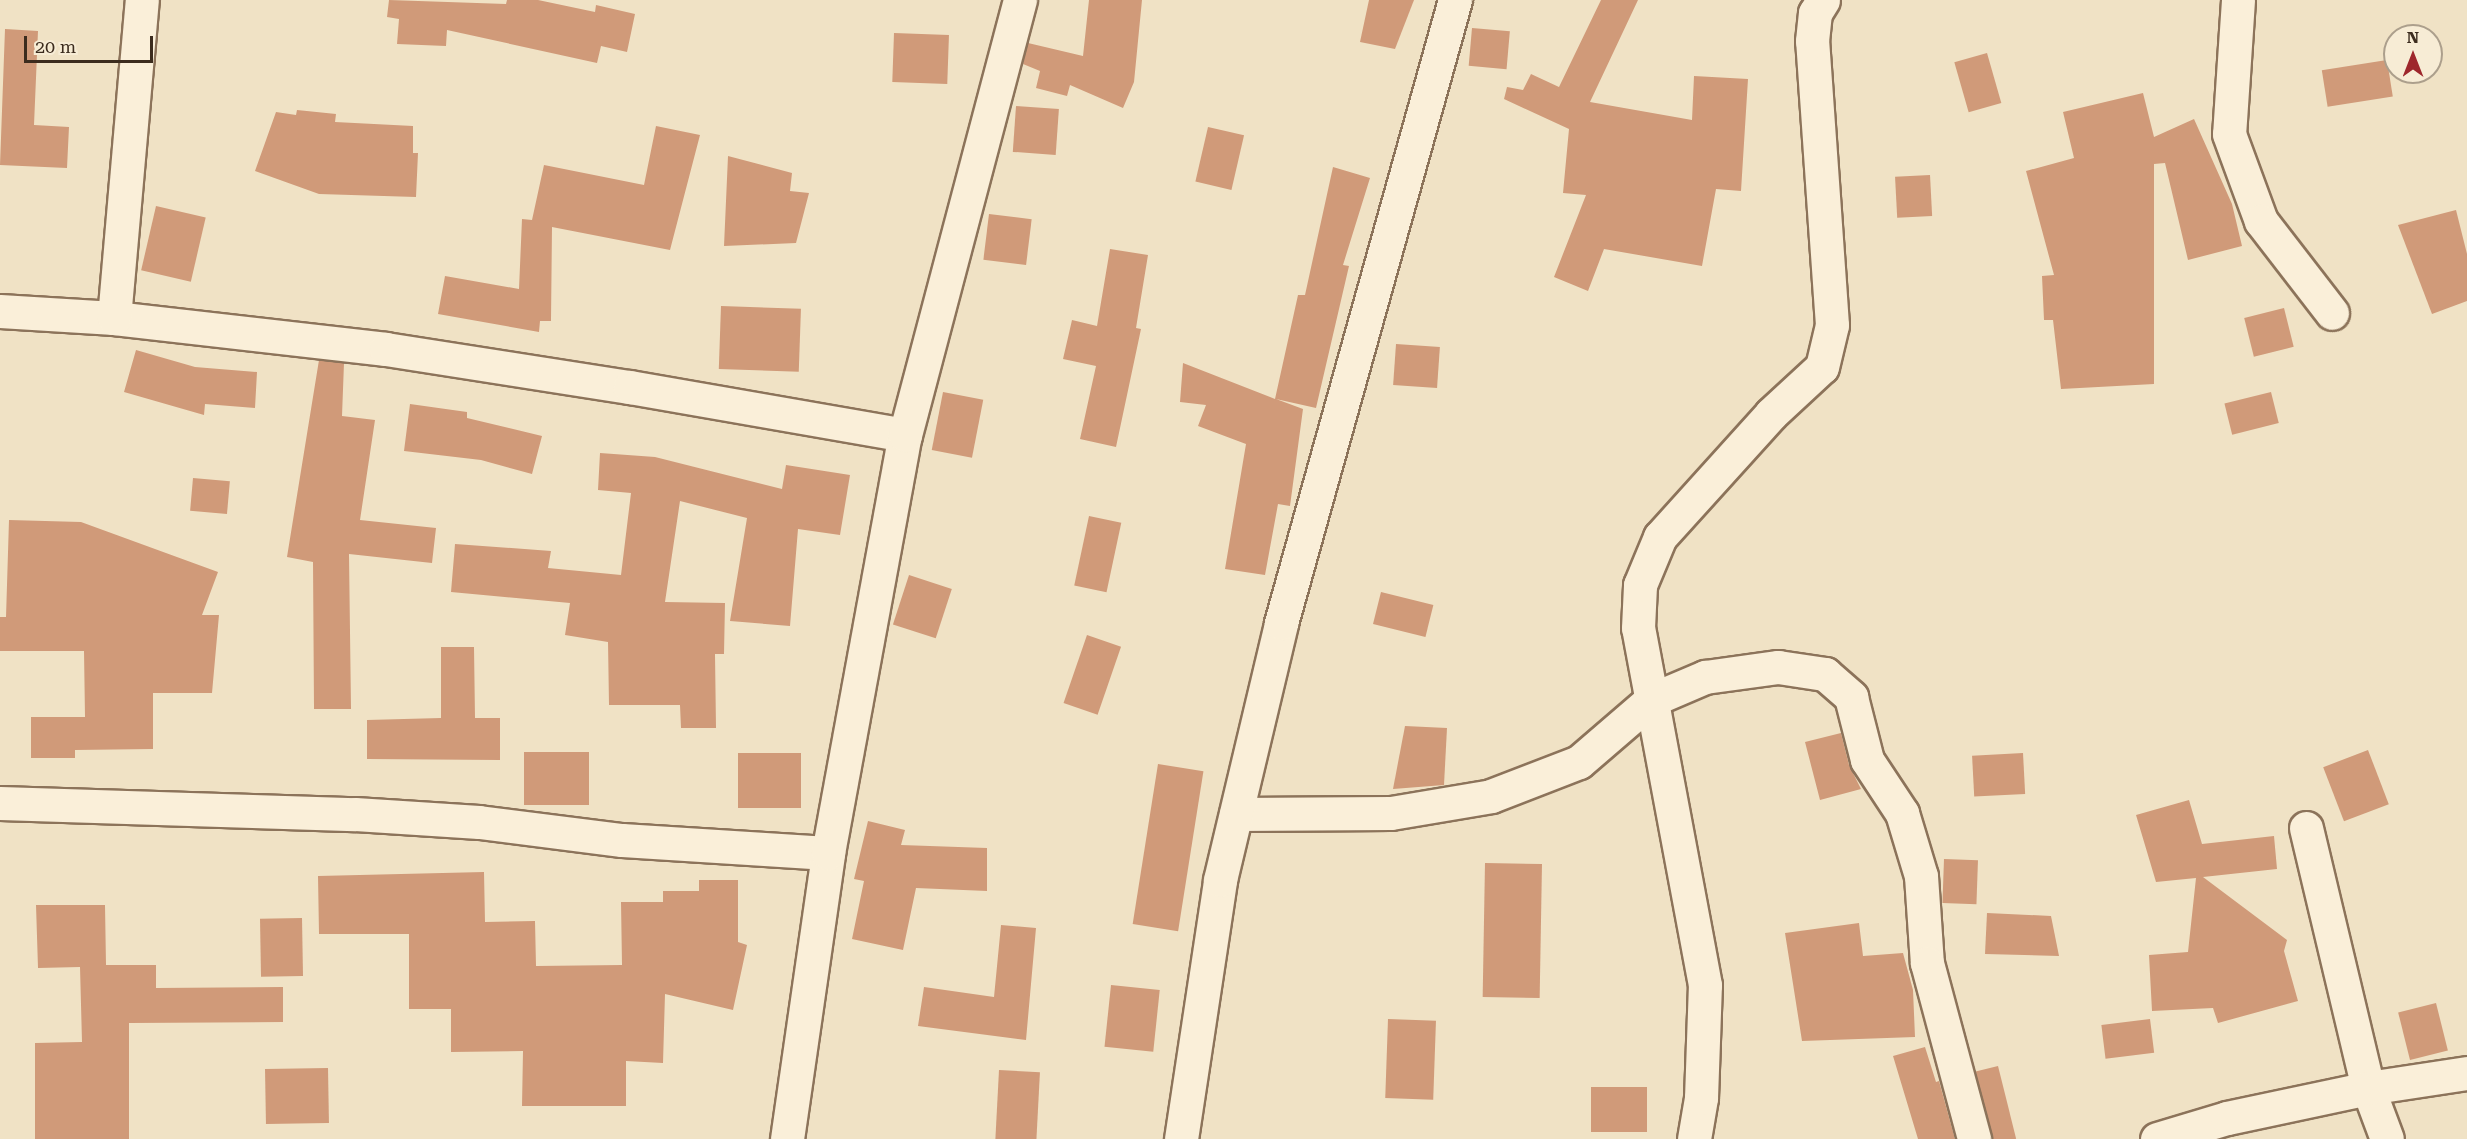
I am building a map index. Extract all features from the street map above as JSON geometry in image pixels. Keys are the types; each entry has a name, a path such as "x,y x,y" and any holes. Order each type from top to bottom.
{"street":[{"path":"114,318 142,0"},
{"path":"787,1139 828,853 905,435 1020,0"},
{"path":"1181,1139 1221,880 1281,623 1455,0"},
{"path":"1694,1139 1701,1098 1705,986 1638,628 1640,585 1660,537 1771,414 1822,366 1832,325 1812,41 1815,13 1823,0"},
{"path":"2238,0 2229,134 2261,221 2332,313"},
{"path":"0,311 114,318 386,349 630,387 905,435"},
{"path":"1236,814 1390,813 1491,796 1579,762 1651,700 1705,677 1778,667 1825,674 1851,698 1867,760 1902,813 1921,876 1927,963 1974,1139"},
{"path":"0,803 355,814 479,822 622,840 828,853"},
{"path":"2306,828 2368,1088 2387,1139"},
{"path":"2157,1139 2227,1118 2368,1088 2467,1073"}],"building":[{"path":"389,0 506,4 507,0 538,0 595,12 596,5 635,14 627,52 601,46 597,63 447,30 446,46 397,44 399,19 387,17"},
{"path":"1089,0 1142,0 1134,82 1123,108 1070,85 1067,96 1036,88 1040,71 1023,64 1028,43 1083,56"},
{"path":"1369,0 1414,0 1395,49 1360,42"},
{"path":"1601,0 1638,0 1590,102 1692,120 1694,76 1748,79 1741,191 1716,189 1702,266 1604,249 1588,291 1554,277 1586,195 1563,193 1569,129 1504,99 1507,87 1523,90 1531,74 1559,87"},
{"path":"1472,28 1510,31 1507,69 1469,66"},
{"path":"5,29 38,31 34,125 69,127 67,168 0,165"},
{"path":"894,33 949,35 947,84 892,82"},
{"path":"1987,53 2001,103 1969,112 1954,62"},
{"path":"2383,61 2383,84 2391,84 2393,97 2328,107 2322,70"},
{"path":"2143,93 2154,137 2194,119 2232,204 2242,246 2188,260 2165,163 2154,164 2154,384 2061,389 2053,320 2044,320 2042,276 2054,275 2026,171 2074,158 2063,112"},
{"path":"1016,106 1059,109 1056,155 1013,152"},
{"path":"297,110 336,114 335,122 413,126 413,153 418,153 416,197 319,194 255,171 276,112 296,115"},
{"path":"656,126 700,135 670,250 552,227 551,321 540,321 539,332 438,314 445,276 519,289 522,219 532,220 544,165 644,185"},
{"path":"1208,127 1244,135 1231,190 1195,182"},
{"path":"728,156 792,173 790,191 809,193 796,243 724,246"},
{"path":"1333,167 1370,178 1343,265 1349,266 1316,408 1276,399 1303,409 1290,506 1278,504 1265,575 1225,569 1246,444 1198,426 1206,405 1180,402 1183,363 1275,399 1298,295 1305,295"},
{"path":"1930,175 1932,216 1897,218 1895,177"},
{"path":"156,206 206,217 191,282 141,270"},
{"path":"2456,210 2467,254 2467,301 2432,314 2398,225"},
{"path":"989,214 1032,219 1026,265 983,260"},
{"path":"1110,249 1148,255 1136,328 1141,329 1116,447 1080,439 1096,366 1063,359 1072,320 1097,326"},
{"path":"721,306 801,309 799,372 719,369"},
{"path":"2284,308 2294,347 2254,357 2244,318"},
{"path":"1396,344 1440,347 1437,388 1393,385"},
{"path":"136,350 195,367 257,372 255,408 205,404 204,415 124,392"},
{"path":"319,360 344,363 342,416 375,420 360,520 436,528 432,563 349,554 351,709 314,709 313,562 287,557"},
{"path":"943,392 983,400 972,458 932,450"},
{"path":"2271,392 2279,423 2232,435 2224,404"},
{"path":"410,404 467,412 467,418 542,436 532,474 481,460 404,451"},
{"path":"600,453 655,457 782,489 786,465 850,475 840,535 798,529 790,626 730,621 747,518 680,501 665,602 725,603 724,654 715,654 716,728 681,728 680,705 609,705 608,642 565,635 570,603 451,592 455,544 551,551 548,568 621,575 631,493 598,490"},
{"path":"193,478 230,481 227,514 190,511"},
{"path":"1089,516 1121,523 1107,592 1074,585"},
{"path":"9,520 81,522 218,572 202,615 219,615 212,693 153,693 153,749 75,750 75,758 31,758 31,717 85,717 84,651 0,651 0,617 6,617"},
{"path":"909,575 952,589 936,638 893,624"},
{"path":"1381,592 1433,605 1425,637 1373,624"},
{"path":"1087,635 1121,647 1098,715 1064,703"},
{"path":"441,647 474,647 475,718 500,718 500,760 367,759 367,720 441,718"},
{"path":"1405,726 1447,728 1444,785 1393,789"},
{"path":"1841,733 1849,765 1861,789 1820,800 1805,742"},
{"path":"2368,750 2389,804 2344,821 2323,767"},
{"path":"524,752 589,752 589,805 524,805"},
{"path":"738,753 801,753 801,808 738,808"},
{"path":"2023,753 2025,794 1974,797 1972,756"},
{"path":"1158,764 1203,771 1178,931 1133,924"},
{"path":"2189,800 2202,844 2274,836 2277,869 2203,877 2287,940 2284,951 2298,1001 2218,1023 2213,1008 2152,1011 2149,955 2188,952 2196,878 2156,882 2136,815"},
{"path":"868,821 905,830 901,845 987,848 987,891 916,888 903,950 852,939 864,881 854,879"},
{"path":"1944,859 1978,860 1976,904 1942,903"},
{"path":"1485,863 1542,864 1540,998 1483,997"},
{"path":"484,872 485,922 535,921 536,966 622,965 621,902 663,902 663,891 699,891 699,880 738,880 738,942 747,945 733,1010 665,994 663,1063 626,1061 626,1106 522,1106 523,1051 451,1052 451,1009 409,1009 409,934 319,934 318,876"},
{"path":"36,905 105,905 106,965 156,965 156,988 283,987 283,1022 129,1023 129,1139 35,1139 35,1043 82,1042 80,967 38,968"},
{"path":"1987,913 2051,916 2059,956 1985,954"},
{"path":"302,918 303,976 261,977 260,919"},
{"path":"1859,923 1863,956 1903,953 1913,990 1915,1037 1802,1041 1785,933"},
{"path":"1001,925 1036,928 1026,1040 918,1026 924,987 994,997"},
{"path":"1111,985 1160,990 1153,1052 1105,1047"},
{"path":"2436,1003 2448,1051 2410,1060 2398,1012"},
{"path":"1388,1019 1436,1021 1433,1100 1385,1098"},
{"path":"2150,1019 2154,1053 2106,1059 2101,1025"},
{"path":"1925,1047 1936,1082 1939,1081 1955,1139 1918,1139 1893,1056"},
{"path":"1998,1066 2016,1139 1992,1139 1976,1072"},
{"path":"328,1068 329,1123 266,1124 265,1069"},
{"path":"999,1070 1040,1072 1036,1139 995,1139"},
{"path":"1591,1087 1647,1087 1647,1132 1591,1132"}]}
